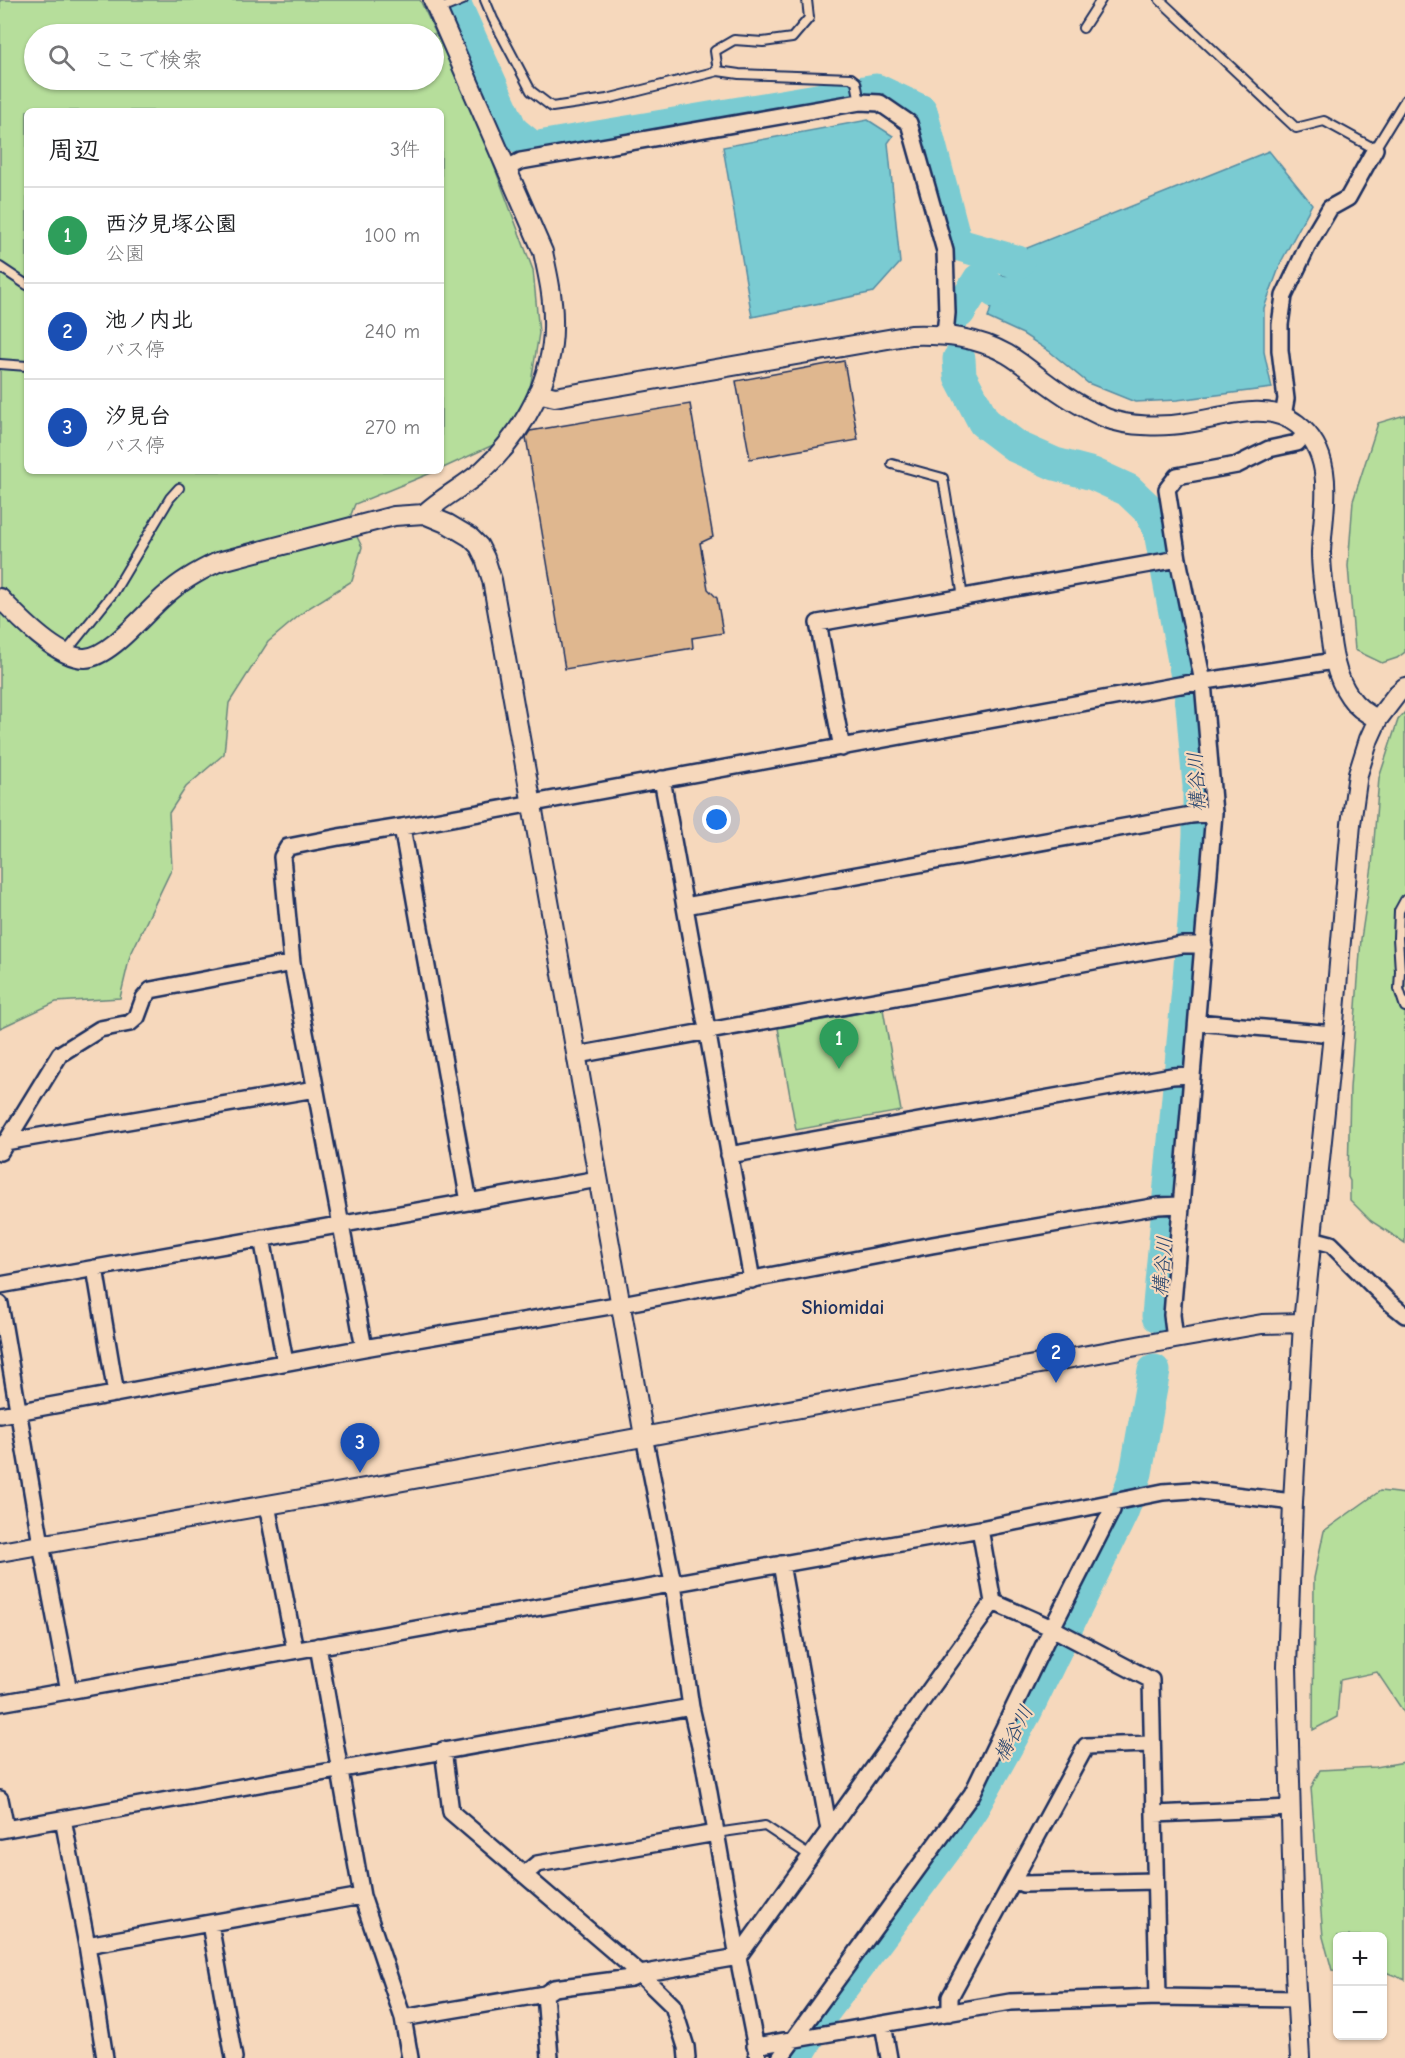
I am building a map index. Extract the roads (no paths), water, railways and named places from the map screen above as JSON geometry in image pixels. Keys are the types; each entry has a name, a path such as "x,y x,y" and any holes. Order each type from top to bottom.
{"street":[{"path":"424,514 437,501 481,472 521,426 538,393 548,366 554,322 551,288 543,252 439,5"},
{"path":"507,168 521,161 860,98 880,102 909,123 945,251 947,313 945,334"},
{"path":"1283,416 1286,399 1280,333 1284,296 1324,217 1330,208 1348,198 1375,148"},
{"path":"538,393 555,397 911,335 945,334 980,342 1008,354 1075,403 1109,419 1148,425 1186,424 1234,414 1261,412 1283,416 1297,423 1306,433 1321,454 1325,466 1321,554 1334,661 1342,684 1351,700 1378,719"},
{"path":"1175,1340 1172,1315 1184,1075 1197,1022 1204,814 1193,683 1167,489 1177,476 1237,465 1269,449 1297,443 1306,433"},
{"path":"0,598 34,633 66,652 82,658 100,656 140,621 167,593 194,573 218,562 394,516 424,514 448,524 470,537 479,546 492,580 644,1436 673,1583 692,1707 757,2052 797,2038 1010,2002 1158,1997 1296,2000"},
{"path":"842,747 819,623 1178,559"},
{"path":"363,1348 292,963 282,857 288,847 1193,683 1334,661"},
{"path":"1300,2058 1296,2000 1287,1666 1303,1323 1333,1034 1351,824 1358,774 1378,719 1405,687"},
{"path":"662,779 752,1280"},
{"path":"685,906 1204,814"},
{"path":"402,827 469,1202"},
{"path":"577,1055 1182,945 1201,945"},
{"path":"3,1147 60,1054 100,1029 130,1023 137,1017 144,998 152,990 292,963"},
{"path":"1197,1022 1333,1034"},
{"path":"729,1155 1184,1075"},
{"path":"3,1147 315,1089"},
{"path":"0,1285 598,1179"},
{"path":"0,1415 363,1348 622,1304 944,1243 1158,1206 1178,1205"},
{"path":"262,1239 285,1362"},
{"path":"1312,1239 1331,1244 1405,1315"},
{"path":"95,1268 116,1394"},
{"path":"0,1304 69,1691"},
{"path":"0,1552 1262,1324 1303,1323"},
{"path":"0,1703 980,1529 1163,1492 1192,1490 1293,1502"},
{"path":"780,2058 797,2038 972,1794 1059,1632 1117,1502"},
{"path":"267,1505 296,1650"},
{"path":"403,2018 545,1994 554,1988 631,1978 640,1974 738,1956 993,1602 980,1529"},
{"path":"781,1564 829,1830"},
{"path":"993,1602 1059,1632 1151,1680 1158,1997"},
{"path":"318,1646 362,1896 403,2018 410,2058"},
{"path":"0,1799 3,1829 692,1707"},
{"path":"950,2013 950,1997 1086,1746 1152,1744"},
{"path":"443,1750 451,1812 640,1974 674,2006 687,2058"},
{"path":"1155,1814 1290,1808"},
{"path":"63,1819 87,1945 105,2058"},
{"path":"525,1874 537,1864 716,1833"},
{"path":"1014,1880 1023,1884 1155,1881"},
{"path":"87,1945 362,1896"},
{"path":"210,1924 234,2058"},
{"path":"545,1994 550,2058"},
{"path":"882,2024 889,2058"}],"lane":[{"path":"439,5 462,0"},
{"path":"485,0 531,92 552,107 608,99 718,71 739,74 851,78 856,82 860,98"},
{"path":"718,71 715,51 735,40 763,42 792,38 809,18 807,0"},
{"path":"1083,28 1101,0"},
{"path":"1160,0 1296,128 1324,121 1375,148 1405,100"},
{"path":"0,267 24,283"},
{"path":"0,364 24,366"},
{"path":"892,464 943,478 963,597"},
{"path":"66,652 114,592 170,498 179,488"},
{"path":"1405,900 1400,911 1398,938 1401,971 1399,989 1405,1007"},
{"path":"716,1833 765,1826 810,1856"}],"water":[{"path":"868,120 893,136 888,143 900,263 874,292 752,317 723,147"},
{"path":"1269,151 1312,204 1282,260 1264,308 1264,352 1272,388 1177,400 1135,402 1088,383 1049,351 1023,334 988,318 1000,276 1012,275 1022,250"}],"waterway":[{"path":"453,0 512,131 533,148 876,90 921,111 956,244 1018,262"},
{"name":"構谷川","path":"959,312 979,280 996,292"},
{"name":"構谷川","path":"959,359 960,376 984,422 1017,447 1055,464 1093,474 1128,490 1150,511 1160,532 1192,704 1199,786 1199,835 1194,922 1158,1316"},
{"name":"構谷川","path":"796,2058 821,2015 946,1848 973,1807 1025,1713 1122,1512 1136,1473 1154,1371"}],"place":[{"name":"西汐見塚公園","path":"839,1069"},
{"name":"池ノ内北","path":"1056,1383"},
{"name":"汐見台","path":"360,1473"}],"district":[{"name":"Shiomidai","path":"843,1307"}]}
